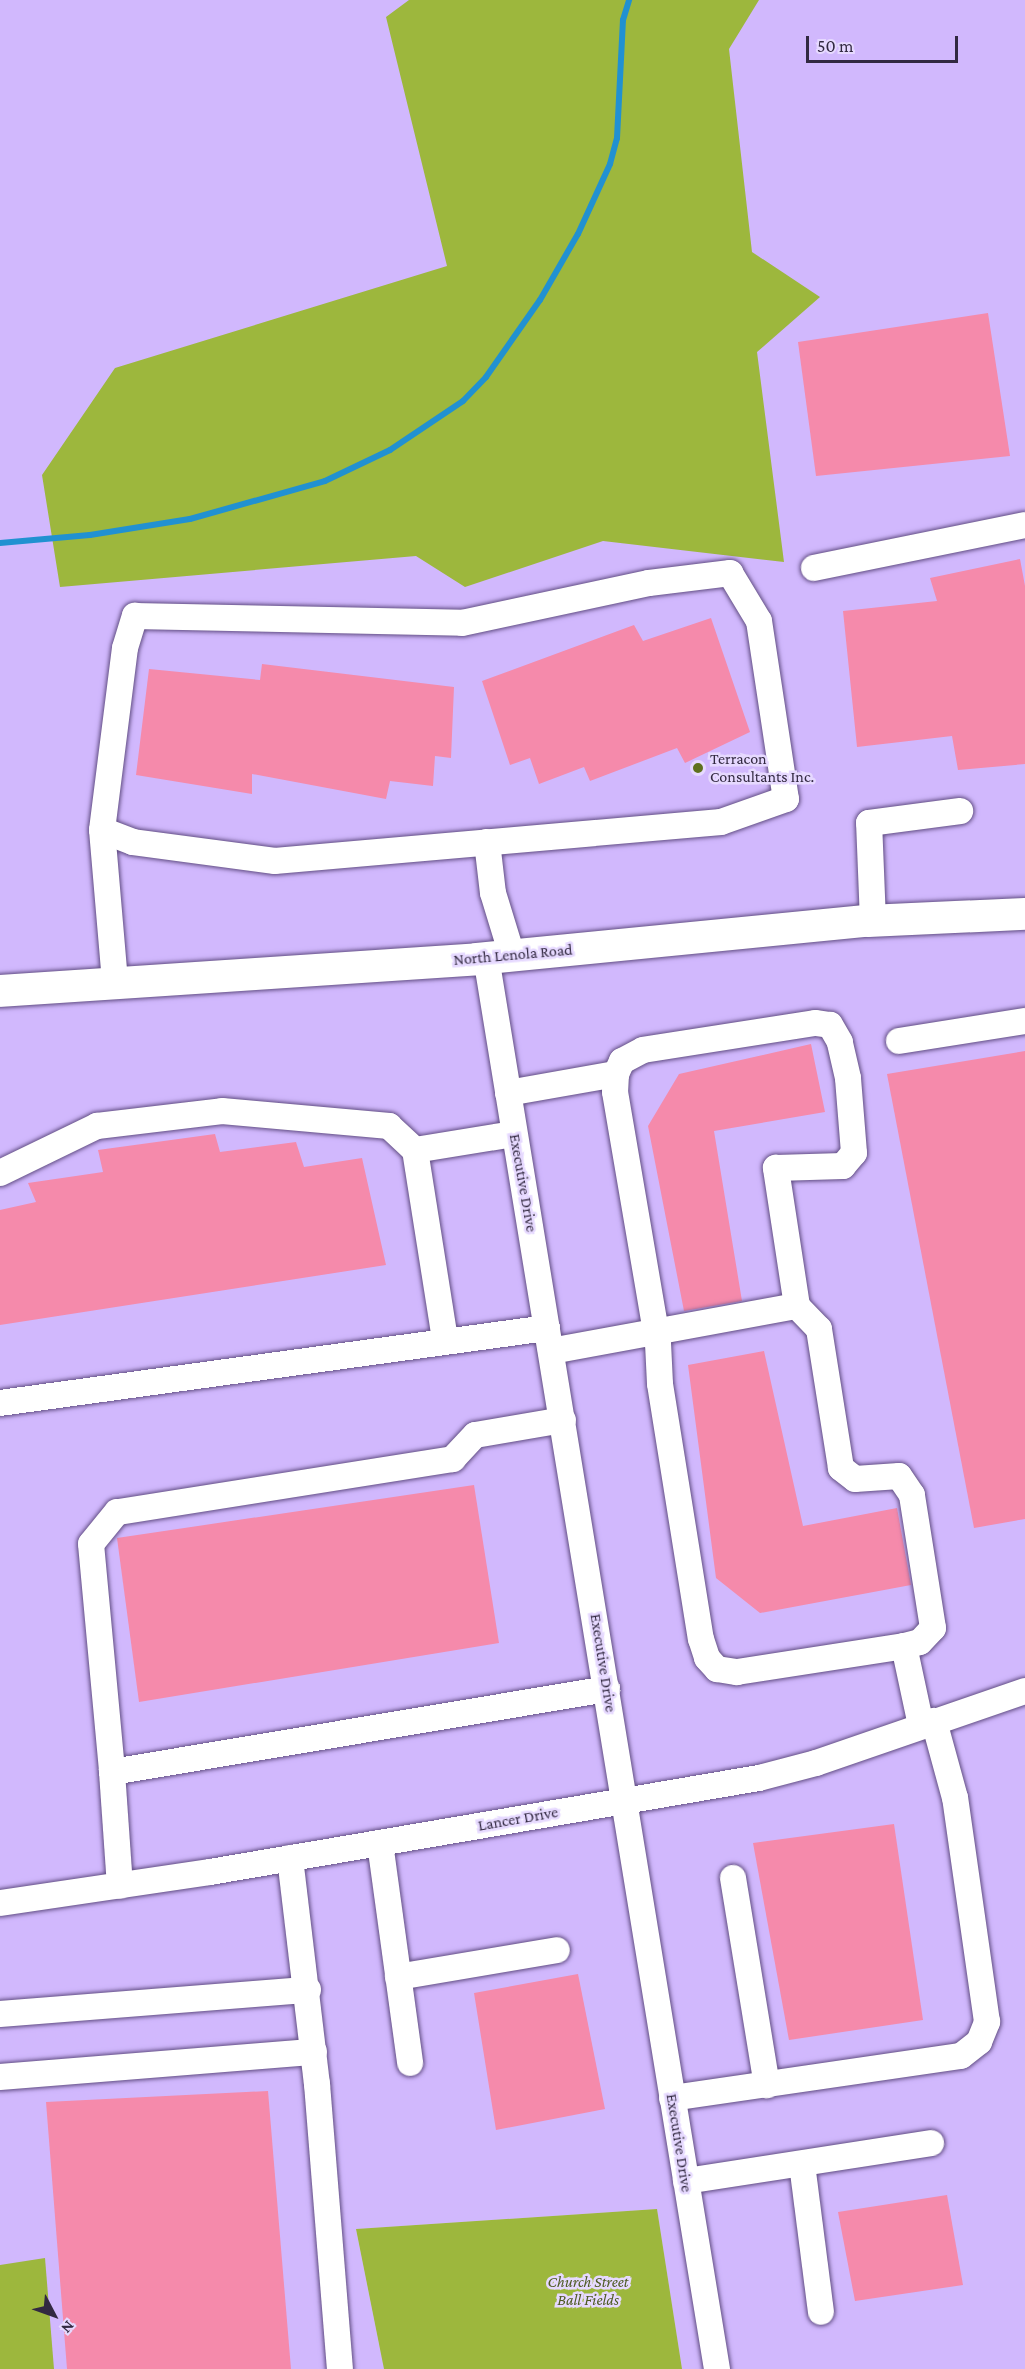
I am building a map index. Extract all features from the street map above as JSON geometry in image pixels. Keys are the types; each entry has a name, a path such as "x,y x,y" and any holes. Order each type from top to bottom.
{"main road":[{"name":"North Lenola Road","path":"0,991 499,956 873,921 1025,914"}],"street":[{"path":"814,568 1025,525"},
{"path":"102,830 133,842 275,861 721,822 786,799 759,621 730,573 649,583 462,623 135,616 125,648 102,830 116,983"},
{"path":"873,921 868,823 960,811"},
{"name":"Executive Drive","path":"487,842 494,893 508,1093 514,1134 626,1801 717,2369"},
{"path":"899,1041 1025,1021"},
{"path":"815,1023 830,1025 840,1041 848,1078 854,1153 843,1166 776,1168 797,1306 819,1329 841,1468 855,1479 899,1476 912,1496 933,1628 920,1642 737,1672 717,1669 707,1658 701,1639 660,1384 657,1333 615,1092 616,1074 622,1061 643,1050 815,1023"},
{"path":"508,1093 616,1074"},
{"path":"0,1173 97,1126 222,1111 389,1126 415,1150 446,1340"},
{"path":"415,1150 514,1134"},
{"path":"0,1403 446,1340 549,1340 657,1333 797,1306"},
{"path":"120,1886 91,1544 117,1512 453,1458 475,1434 563,1420"},
{"path":"672,2098 961,2056 980,2042 986,2031 955,1798 927,1723 904,1646"},
{"path":"112,1772 607,1689"},
{"name":"Lancer Drive","path":"0,1903 120,1886 380,1843 786,1771 1025,1691"},
{"path":"380,1843 410,2062"},
{"path":"290,1858 308,1990 340,2369"},
{"path":"733,1878 767,2085"},
{"path":"398,1977 556,1950"},
{"path":"0,2014 308,1990"},
{"path":"0,2077 314,2052"},
{"path":"686,2181 931,2143"},
{"path":"802,2163 821,2312"}],"shaded area":[{"path":"0,0 1025,0 1025,2369 682,2369 657,2209 356,2229 384,2369 0,2369"}],"green space":[{"path":"409,0 759,0 729,49 752,252 820,297 757,352 784,562 603,541 465,587 416,556 60,587 42,475 115,368 447,266 386,17"},
{"name":"Church Street Ball Fields","path":"657,2209 682,2369 384,2369 356,2229"},
{"path":"45,2258 54,2369 0,2369 0,2265"}],"building":[{"path":"988,313 1010,456 816,476 798,342"},
{"path":"1020,559 1025,586 1025,764 958,770 952,736 857,747 843,611 937,601 930,578"},
{"path":"711,618 750,732 685,763 677,748 590,781 584,767 539,784 530,758 510,765 482,681 634,625 643,641"},
{"path":"262,664 454,687 451,758 435,756 433,786 390,781 386,799 252,774 252,794 136,775 149,669 260,680"},
{"path":"811,1044 825,1112 714,1131 742,1301 684,1311 648,1126 679,1074"},
{"path":"1025,1051 1025,1519 974,1528 887,1074"},
{"path":"215,1134 220,1152 296,1142 304,1167 362,1158 386,1265 0,1325 0,1210 36,1202 28,1183 103,1172 98,1150"},
{"path":"764,1351 803,1526 897,1508 911,1585 760,1613 716,1578 688,1365"},
{"path":"474,1485 499,1643 139,1702 117,1538"},
{"path":"894,1824 923,2020 789,2040 753,1843"},
{"path":"578,1974 605,2109 496,2130 474,1993"},
{"path":"268,2091 291,2369 67,2369 46,2102"},
{"path":"947,2195 963,2285 855,2301 838,2212"}],"waterway":[{"path":"0,543 90,535 190,519 325,481 390,450 463,401 486,377 540,300 578,234 610,164 617,138 623,20 629,0"}],"place":[{"name":"Terracon Consultants Inc.","path":"698,768"}]}
